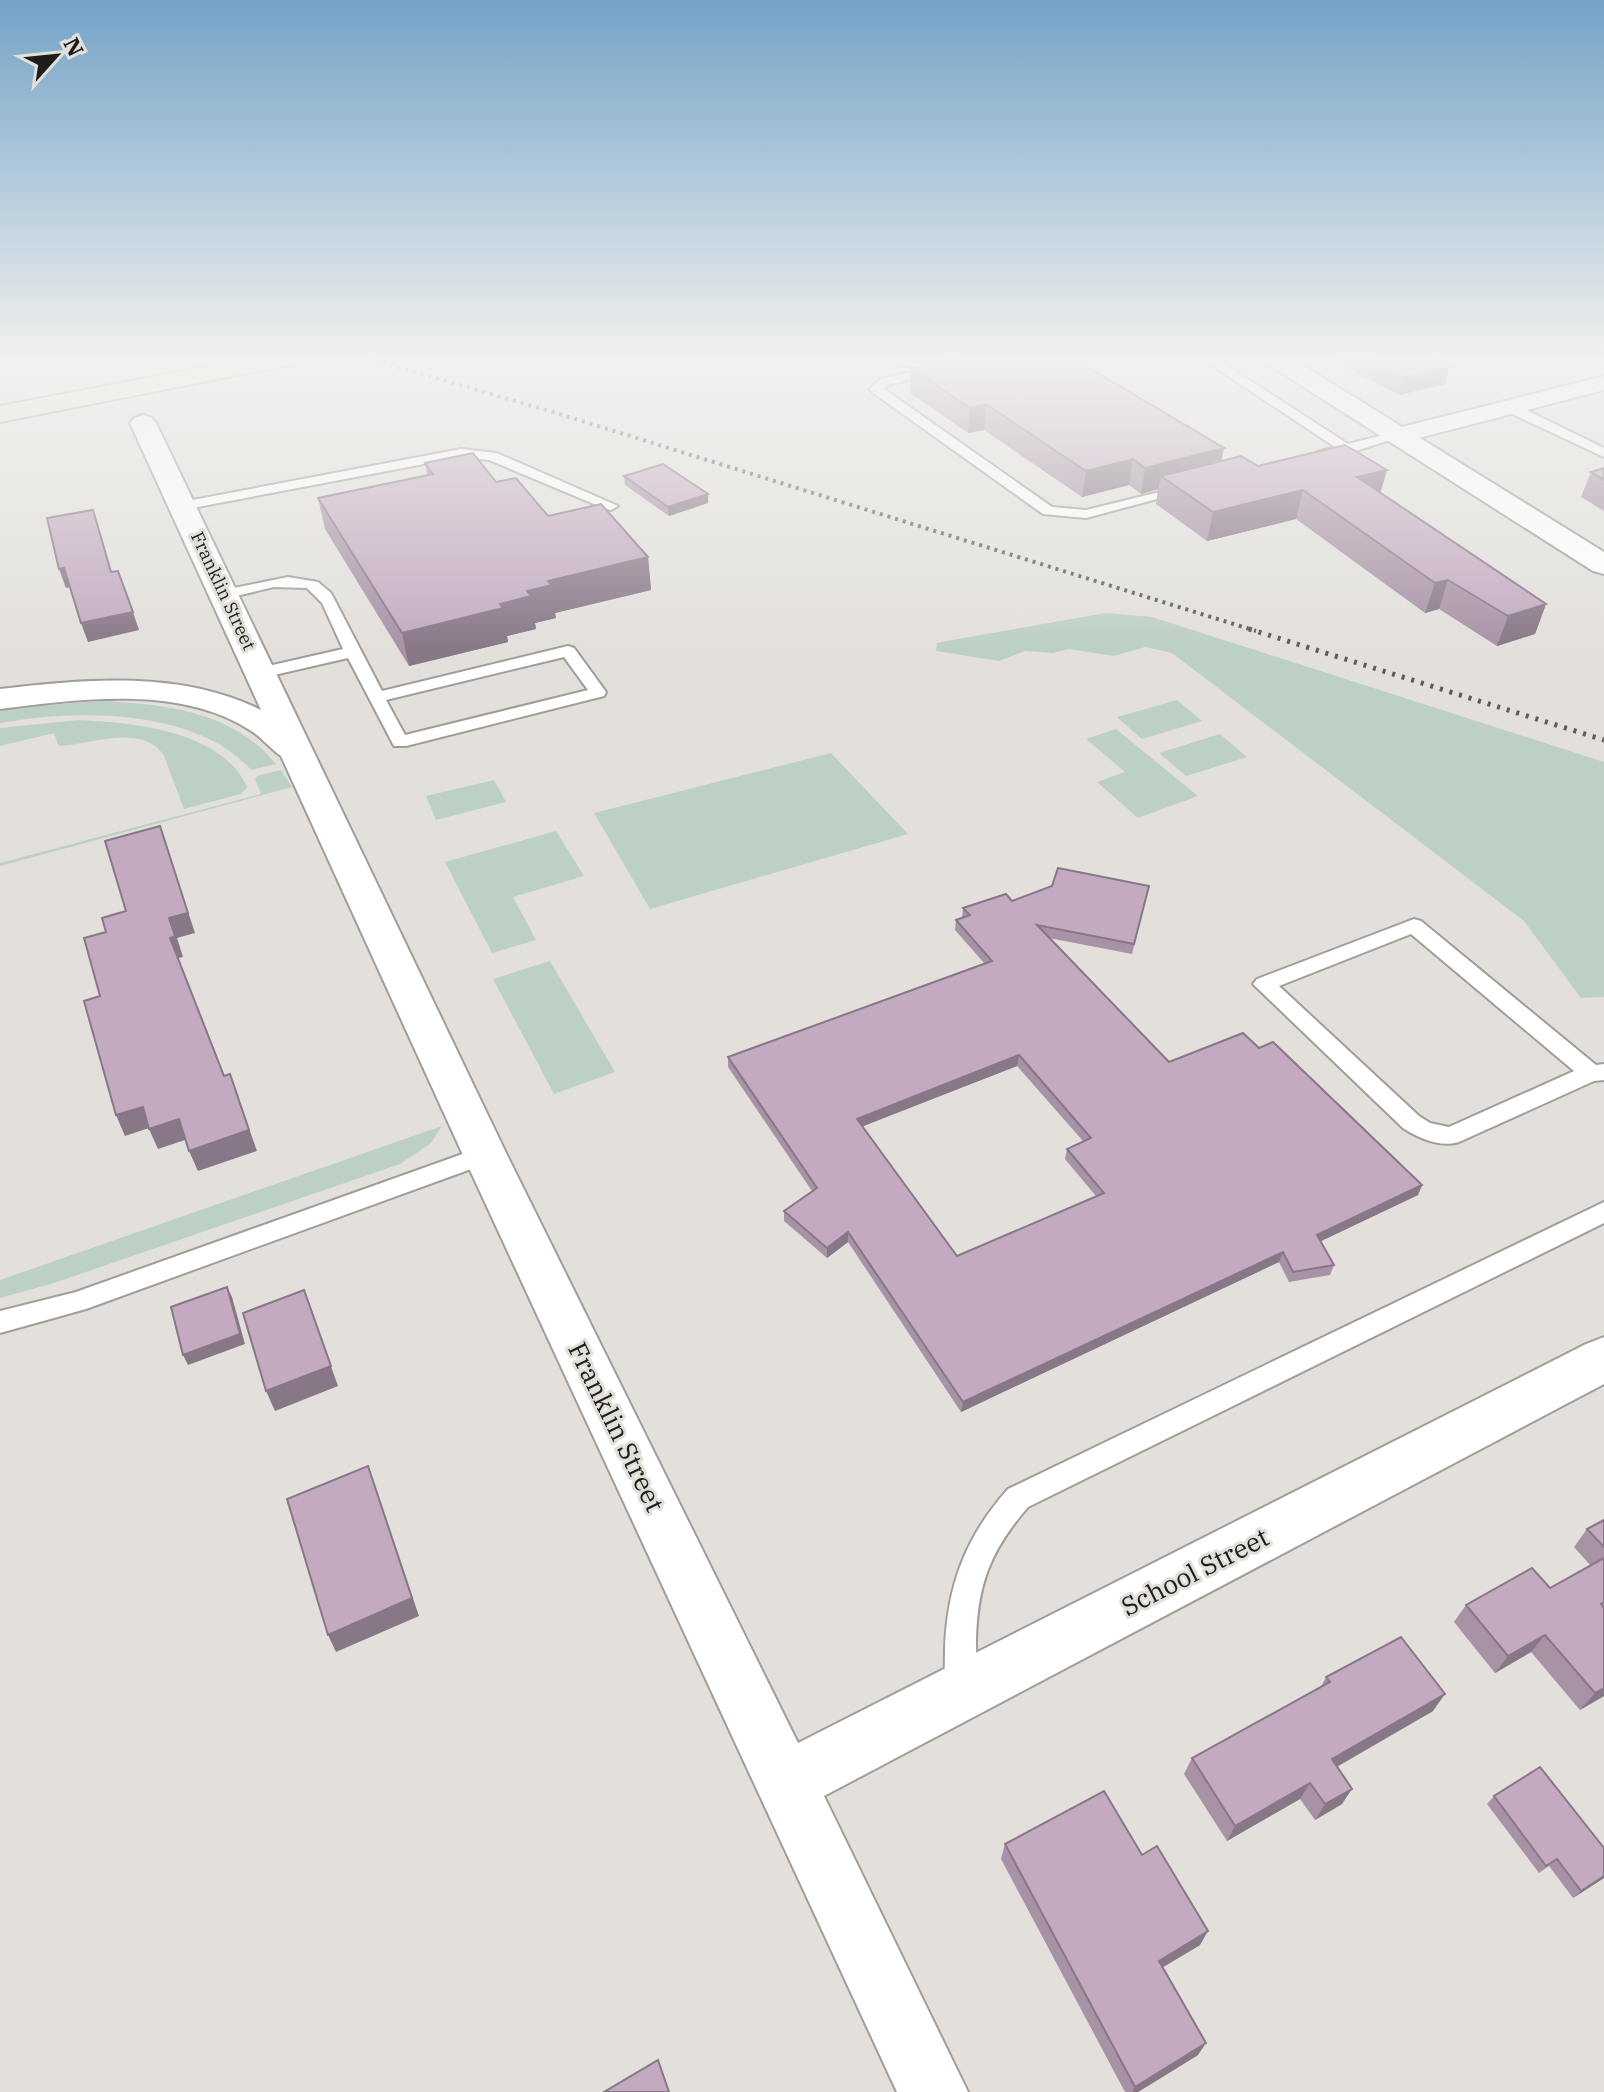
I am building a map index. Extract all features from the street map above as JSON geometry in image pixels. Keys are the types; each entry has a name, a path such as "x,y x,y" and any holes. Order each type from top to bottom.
{"street":[{"name":"Franklin Street","path":"158,456 485,1155 933,2092"},
{"path":"1432,456 1604,565"},
{"name":"Franklin Street","path":"169,695 261,673"},
{"name":"Franklin Street","path":"0,699 97,691 169,695 232,707 283,738 300,761"},
{"name":"School Street","path":"785,1783 1604,1359"}],"lane":[{"path":"182,506 436,456"},
{"path":"484,456 500,459 611,506"},
{"path":"969,456 1042,508 1063,514 1086,514 1194,487"},
{"path":"1306,459 1320,456"},
{"path":"224,594 285,581 306,583 321,590 376,697 400,742 598,692 568,651 376,697"},
{"path":"261,673 353,652"},
{"path":"1414,926 1598,1072 1451,1136 1438,1135 1411,1122 1264,984 1414,926"},
{"path":"0,1322 77,1302 485,1155"},
{"path":"962,1693 960,1640 963,1597 969,1571 988,1532 1018,1498 1604,1212"}],"green space":[{"path":"1106,613 1152,617 1604,762 1604,997 1581,998 1524,921 1172,653 1145,647 1114,656 1068,649 1053,653 1025,651 999,661 936,651 937,643"},
{"path":"1177,700 1202,721 1142,739 1117,717"},
{"path":"101,701 173,708 196,714 239,732 259,746 276,764 251,770 228,750 199,735 167,724 133,718 63,716 0,723 0,711 8,708"},
{"path":"78,720 148,727 197,742 218,753 235,768 247,787 241,794 184,809 164,756 144,740 117,738 62,746 58,745 54,733 0,746 0,728"},
{"path":"1116,729 1198,796 1138,818 1097,782 1125,772 1086,739"},
{"path":"1220,734 1247,757 1186,776 1159,753"},
{"path":"831,753 908,834 650,909 594,813"},
{"path":"281,770 292,787 0,866 0,863 261,794 255,779 257,776"},
{"path":"494,780 506,802 436,820 426,796"},
{"path":"556,831 584,876 513,897 536,940 492,953 445,862"},
{"path":"550,961 615,1072 554,1094 493,979"},
{"path":"442,1126 431,1143 400,1164 54,1283 0,1298 0,1280"}],"building":[{"path":"475,456 496,482 516,478 548,516 601,504 648,557 548,581 552,585 527,591 531,596 500,604 503,608 402,633 318,498 433,474 425,463"},
{"path":"1063,456 1194,456 1145,468 1133,459 1086,471"},
{"path":"1241,456 1258,466 1301,456 1363,456 1387,470 1357,477 1546,604 1508,616 1448,580 1435,583 1303,490 1213,512 1161,476"},
{"path":"663,464 708,494 668,507 624,476"},
{"path":"1604,468 1604,480 1591,472"},
{"path":"93,510 111,572 118,571 133,612 81,623 64,568 59,569 47,518"},
{"path":"160,826 188,913 169,918 175,936 170,938 224,1076 230,1074 249,1130 189,1151 179,1119 149,1129 143,1107 116,1115 84,1001 100,996 84,938 106,932 102,918 126,911 105,841"},
{"path":"1058,868 1149,886 1134,944 1037,925 1169,1062 1243,1033 1259,1048 1273,1042 1422,1185 1317,1235 1334,1265 1293,1272 1283,1252 963,1402 848,1232 827,1248 784,1211 817,1188 728,1057 992,961 956,920 970,915 963,908 1006,894 1012,901 1052,886","holes":["1019,1055 1091,1138 1067,1149 1104,1193 957,1256 857,1119"]},
{"path":"227,1287 240,1334 183,1355 171,1307"},
{"path":"304,1290 331,1366 266,1391 243,1313"},
{"path":"368,1466 412,1598 328,1635 287,1499"},
{"path":"1604,1520 1604,1547 1587,1529"},
{"path":"1604,1558 1604,1602 1601,1604 1604,1608 1604,1688 1595,1693 1545,1635 1508,1656 1466,1605 1532,1568 1550,1588"},
{"path":"1401,1637 1445,1694 1332,1759 1352,1789 1325,1804 1310,1783 1235,1826 1192,1758 1330,1682 1326,1677"},
{"path":"1540,1767 1604,1848 1604,1876 1581,1891 1557,1859 1546,1866 1494,1796"},
{"path":"1104,1791 1142,1855 1157,1846 1208,1931 1159,1961 1206,2043 1135,2087 1005,1844"},
{"path":"658,2060 669,2092 604,2092"}],"railway":[{"path":"693,456 1256,631"},
{"path":"1249,629 1604,740"}]}
